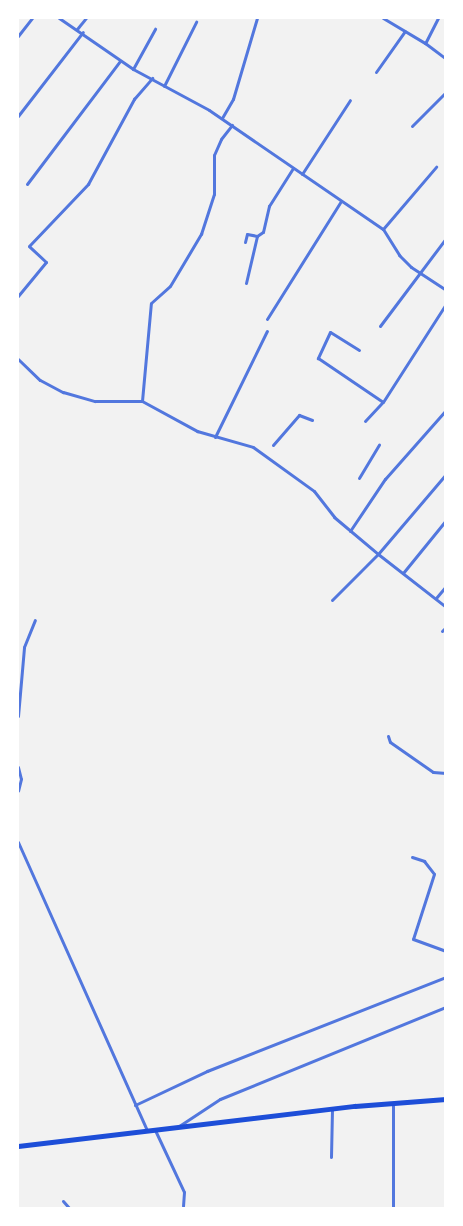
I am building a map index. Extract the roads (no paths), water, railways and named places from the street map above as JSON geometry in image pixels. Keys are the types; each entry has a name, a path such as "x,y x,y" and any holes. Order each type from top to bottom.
{"main road":[{"path":"18,1146 332,1109 446,1099"}],"street":[{"path":"18,36 32,18"},
{"path":"60,18 83,32 120,61 222,118 383,230 399,255 420,273 446,290"},
{"path":"77,29 86,18"},
{"path":"222,118 234,99 257,18"},
{"path":"383,18 425,43 446,59"},
{"path":"425,43 438,18"},
{"path":"164,86 196,22"},
{"path":"133,69 155,29"},
{"path":"376,72 405,31"},
{"path":"18,116 83,32"},
{"path":"27,184 120,61"},
{"path":"18,296 46,262 29,246 88,184 134,98 152,78"},
{"path":"412,126 446,92"},
{"path":"302,174 350,100"},
{"path":"142,401 151,303 170,286 201,234 214,194 214,155 221,139 232,125"},
{"path":"383,230 436,167"},
{"path":"245,242 248,234 257,236 264,232 269,206 293,168"},
{"path":"267,319 341,201"},
{"path":"246,282 257,236"},
{"path":"380,326 446,238"},
{"path":"365,421 383,402 446,304"},
{"path":"215,437 267,331"},
{"path":"359,350 330,332 318,358 383,402"},
{"path":"18,359 51,387 75,397 95,401 142,401 197,431 253,448 314,491 350,531 446,607"},
{"path":"350,531 385,479 446,410"},
{"path":"273,444 299,415 312,420"},
{"path":"359,478 379,445"},
{"path":"332,600 378,554 446,474"},
{"path":"403,573 446,520"},
{"path":"436,598 446,586"},
{"path":"18,716 24,647 35,620"},
{"path":"442,631 446,627"},
{"path":"388,736 390,742 433,772 446,773"},
{"path":"18,767 21,779 18,790"},
{"path":"18,842 147,1130"},
{"path":"412,858 424,861 434,874 413,939 446,951"},
{"path":"135,1105 200,1074 446,977"},
{"path":"178,1126 220,1098 446,1007"},
{"path":"393,1104 393,1208"},
{"path":"331,1157 332,1109"},
{"path":"155,1129 184,1192 183,1206"},
{"path":"63,1201 69,1208"}]}
